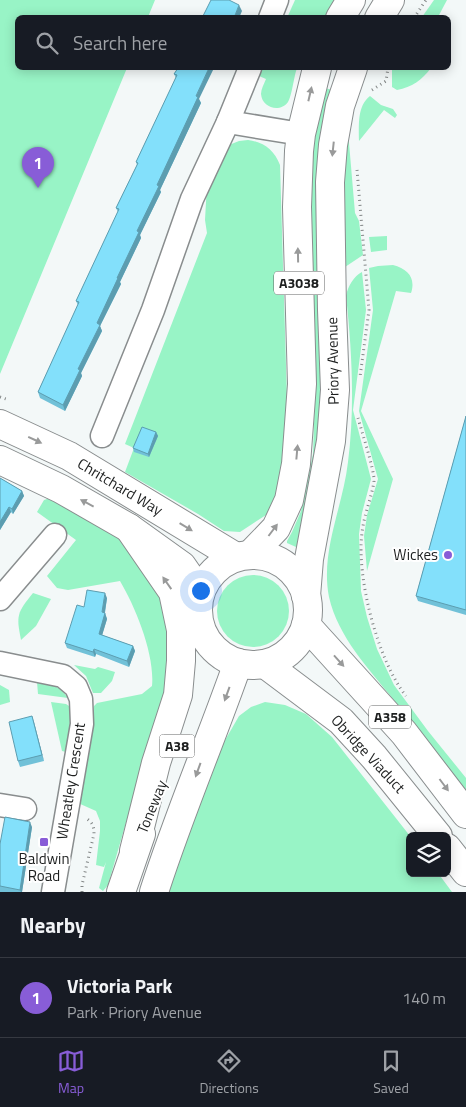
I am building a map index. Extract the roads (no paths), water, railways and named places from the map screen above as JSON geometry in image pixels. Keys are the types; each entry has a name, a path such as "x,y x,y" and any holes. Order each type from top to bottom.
{"main road":[{"path":"342,15 351,0"},
{"path":"381,15 390,0"},
{"name":"A3038","path":"244,556 276,528 289,500 296,464 302,384 297,206 301,134 317,70"},
{"name":"Priory Avenue","path":"306,596 308,559 331,442 335,390 330,182 333,145 340,106 352,70"},
{"name":"Chritchard Way","path":"0,424 69,456 244,556"},
{"name":"Chritchard Way","path":"0,460 61,489 129,528 182,566 200,592"},
{"path":"129,528 173,592 181,630 178,695 165,730 134,851"},
{"name":"A38","path":"244,556 266,556 286,566 301,582 306,596 308,610 306,625 300,639 291,650 279,659 265,664 238,663 224,658 212,648 198,622 197,606 200,592 206,580 224,562 244,556"},
{"name":"A358","path":"306,625 404,733 466,814"},
{"name":"Toneway","path":"121,892 134,851 180,737 201,666 204,636"},
{"name":"Toneway","path":"154,892 238,663"},
{"name":"Obridge Viaduct","path":"265,664 341,721 374,757 435,832"},
{"path":"451,853 466,872"}],"street":[{"path":"271,15 277,0"},
{"path":"102,436 153,310 192,199 228,122 249,70"},
{"path":"228,122 301,134"},
{"path":"0,599 55,535"},
{"name":"Wheatley Crescent","path":"2,664 63,676 76,687 81,699 82,724 53,892"},
{"path":"0,805 25,809"}],"place":[{"name":"Victoria Park","path":"38,188"},
{"name":"Wickes","path":"448,555"},
{"name":"Baldwin Road","path":"44,842"}]}
